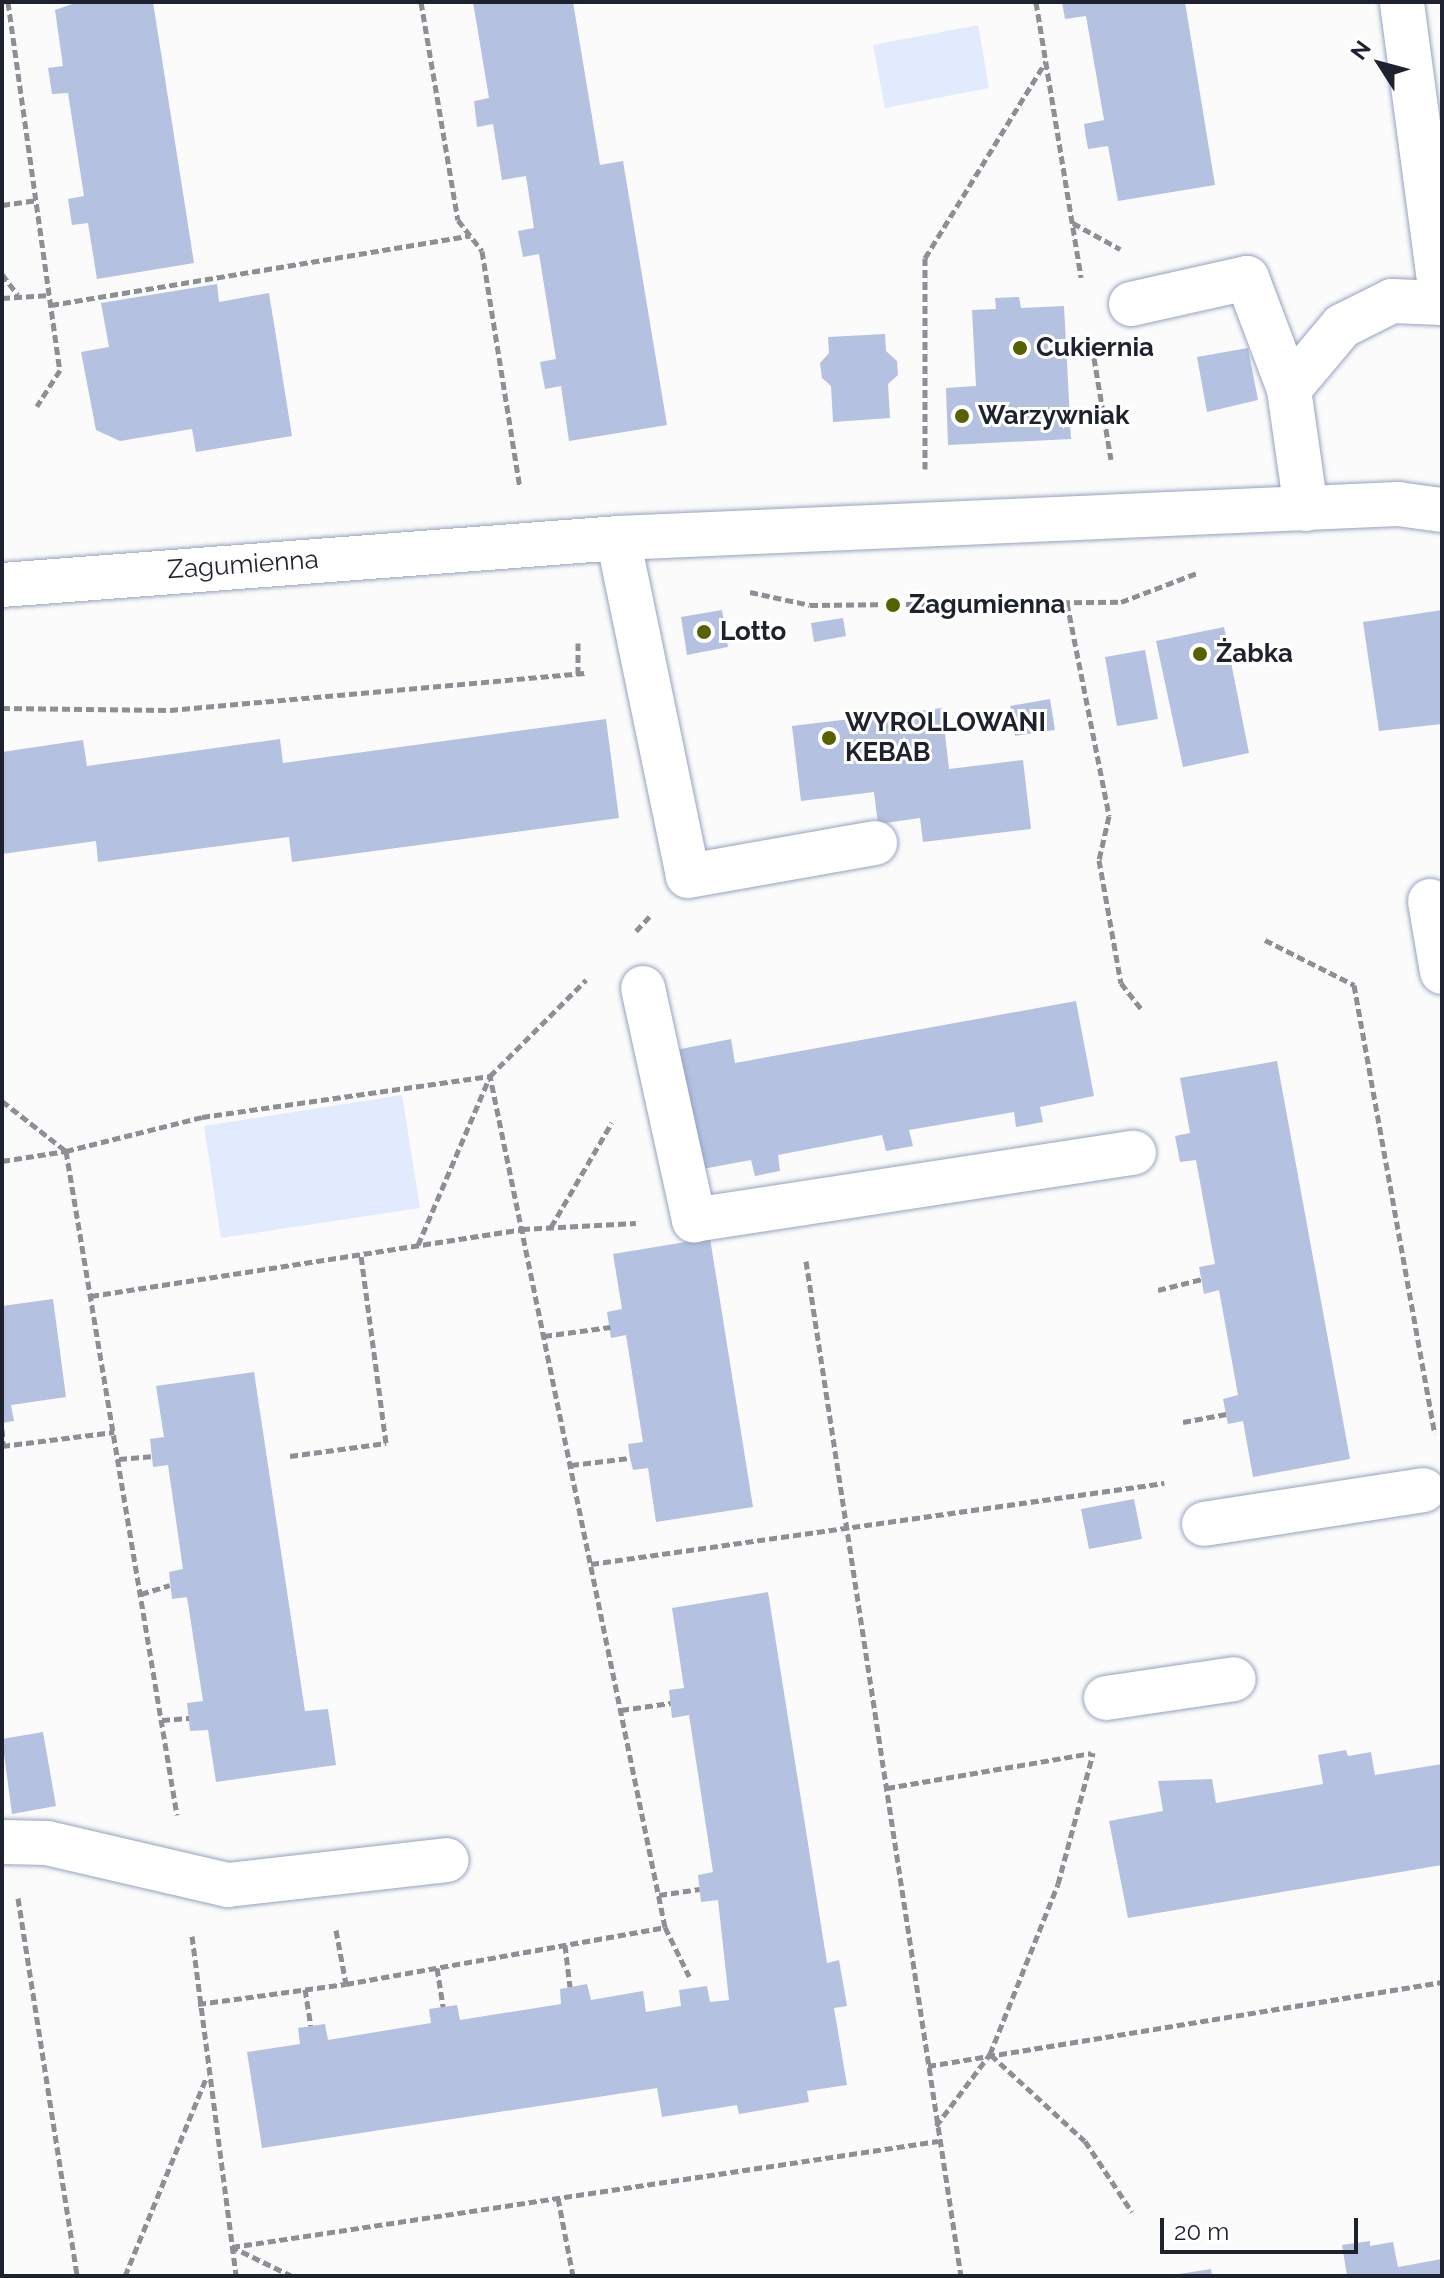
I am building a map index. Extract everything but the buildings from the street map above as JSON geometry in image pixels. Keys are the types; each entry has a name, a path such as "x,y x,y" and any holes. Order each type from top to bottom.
{"street":[{"path":"1289,389 1342,326 1392,301 1442,303 1402,2"},
{"path":"1131,304 1247,278 1289,389 1306,509"},
{"name":"Zagumienna","path":"2,585 618,538 1398,504 1442,510"},
{"path":"618,538 688,876 875,843"},
{"path":"1430,901 1442,972"},
{"path":"643,988 694,1220 1134,1153"},
{"path":"1204,1524 1423,1490"},
{"path":"1106,1698 1234,1679"},
{"path":"5,1842 47,1843 228,1885 447,1860"}],"path":[{"path":"8,2 60,370 37,406"},
{"path":"421,2 458,220 482,251 523,504"},
{"path":"1036,2 1083,286"},
{"path":"925,484 925,258 1046,60"},
{"path":"2,205 36,200"},
{"path":"51,305 470,236"},
{"path":"2,274 18,296"},
{"path":"2,298 50,295"},
{"path":"1090,333 1113,474"},
{"path":"736,589 810,605 1121,602 1211,568"},
{"path":"1067,603 1109,816 1099,860 1121,983 1141,1009"},
{"path":"2,708 170,710 646,669"},
{"path":"1265,940 1354,985 1436,1439"},
{"path":"550,1228 656,1047"},
{"path":"2,1161 66,1151 202,1117 490,1076"},
{"path":"490,1076 665,1927 689,1976"},
{"path":"418,1245 490,1076"},
{"path":"2,1101 66,1151 114,1432 2,1446 2,1429"},
{"path":"797,1205 850,1527 935,2127 961,2276"},
{"path":"91,1296 522,1229 694,1220"},
{"path":"290,1456 386,1443 361,1255"},
{"path":"1158,1290 1202,1279"},
{"path":"544,1336 610,1327"},
{"path":"1183,1422 1226,1414"},
{"path":"119,1459 151,1456"},
{"path":"571,1465 630,1458"},
{"path":"591,1564 1179,1481"},
{"path":"141,1594 170,1585"},
{"path":"621,1710 671,1703"},
{"path":"162,1720 189,1718"},
{"path":"935,2127 990,2054 1058,1884 1093,1753"},
{"path":"5,1842 77,2276"},
{"path":"659,1895 700,1889"},
{"path":"198,2004 437,1968 665,1927"},
{"path":"565,1945 570,1987"},
{"path":"437,1968 443,2007"},
{"path":"928,2066 1442,1982"},
{"path":"305,1989 311,2026"},
{"path":"990,2054 1085,2141 1132,2212"},
{"path":"125,2276 207,2076"},
{"path":"292,2276 232,2247 938,2141"},
{"path":"558,2198 573,2276"}],"shaded area":[{"path":"978,25 989,88 885,108 873,45"},
{"path":"402,1095 420,1208 221,1238 204,1126"}],"place":[{"name":"Cukiernia","path":"1020,348"},
{"name":"Warzywniak","path":"962,416"},
{"name":"Zagumienna","path":"893,605"},
{"name":"Lotto","path":"704,632"},
{"name":"Żabka","path":"1200,654"},
{"name":"WYROLLOWANI KEBAB","path":"829,738"}]}
